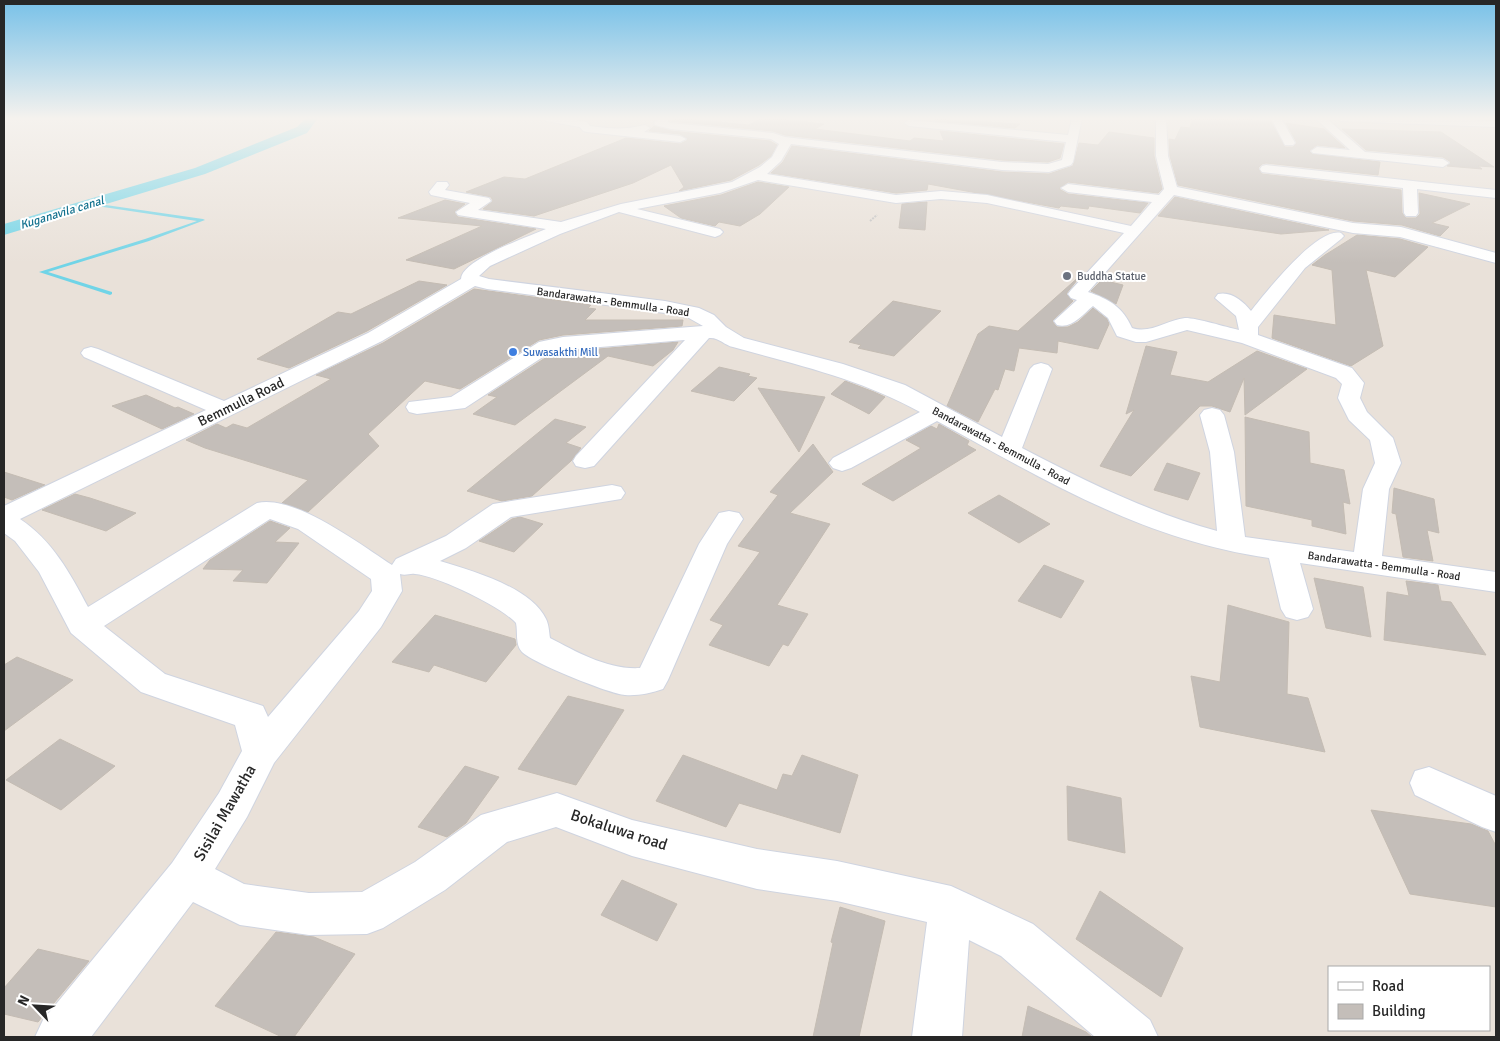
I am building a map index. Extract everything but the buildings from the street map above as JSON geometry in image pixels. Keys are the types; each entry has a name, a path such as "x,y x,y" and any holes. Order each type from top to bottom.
{"street":[{"path":"442,185 436,192 484,201 463,212 564,220 588,217 619,208 730,188 756,176 767,167"},
{"path":"1016,167 1053,167"},
{"path":"1163,167 1166,194 1077,294 1108,305 1121,323 1124,332 1136,336 1146,336 1186,324 1249,331 1312,361 1344,373 1353,383 1349,398 1357,415 1381,438 1388,463 1376,489 1367,564"},
{"path":"1266,169 1496,194"},
{"path":"756,176 896,199 941,195 987,199 1134,230"},
{"path":"1410,184 1411,213"},
{"path":"1068,188 1166,194 1353,228 1401,232 1496,258"},
{"path":"987,199 1000,190"},
{"path":"619,208 715,232"},
{"path":"473,280 469,278 471,272 564,220"},
{"path":"1249,331 1300,264 1336,236"},
{"name":"Bandarawatta - Bemmulla - Road","path":"473,280 692,312 707,319 712,332 737,342 836,368 897,390 1067,482 1132,512 1178,529 1232,544 1496,582"},
{"name":"Bemmulla Road","path":"4,516 375,337 473,280"},
{"path":"1064,321 1090,298"},
{"path":"1224,298 1241,309 1249,331"},
{"path":"417,407 457,403 546,346 563,342 610,338 712,332"},
{"path":"586,461 712,332"},
{"path":"91,353 226,410"},
{"path":"1009,451 1041,369"},
{"path":"842,463 938,412"},
{"path":"1212,415 1222,452 1232,544"},
{"path":"261,752 370,619 399,569 456,542 503,510 612,493"},
{"path":"82,625 266,509 308,523 399,569 446,572 519,605 531,619 534,644 570,663 624,682 651,680 713,544 729,520"},
{"name":"Sisilai Mawatha","path":"4,521 25,535 52,568 82,625 153,683 250,716 261,752 233,805 187,877"},
{"path":"1282,551 1297,609"},
{"path":"1429,783 1496,814"},
{"name":"Bokaluwa road","path":"187,877 240,904 309,914 367,913 430,876 495,828 557,810 632,838 738,864 837,881 951,907 1017,940 1133,1037"},
{"path":"60,1037 187,877"},
{"path":"937,1037 951,907"}],"waterway":[{"name":"Kuganavila canal","path":"4,230 211,167"},
{"path":"92,204 203,220 147,240 42,272 110,293"}],"place":[{"name":"Buddha Statue","path":"1067,276"},
{"name":"Suwasakthi Mill","path":"513,352"}]}
